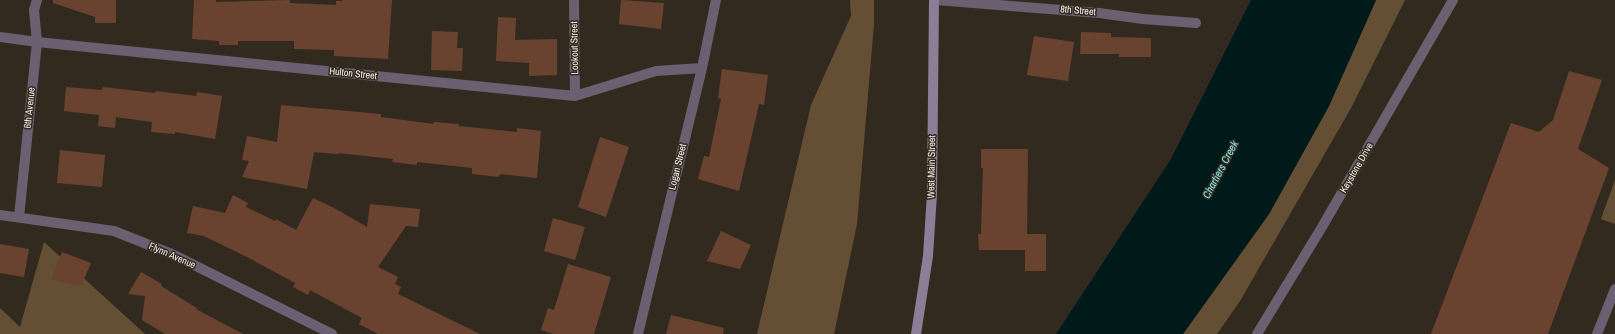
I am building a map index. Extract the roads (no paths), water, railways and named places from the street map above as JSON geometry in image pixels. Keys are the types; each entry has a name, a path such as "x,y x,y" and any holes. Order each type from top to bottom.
{"main road":[{"name":"West Main Street","path":"916,334 928,256 932,194 935,0"}],"street":[{"name":"6th Avenue","path":"19,217 37,42 34,10 36,0"},
{"name":"Lookout Street","path":"574,0 576,96"},
{"name":"Logan Street","path":"638,334 702,68 716,0"},
{"name":"8th Street","path":"935,0 1098,13 1143,19 1196,23"},
{"name":"Keystone Drive","path":"1256,334 1322,227 1453,0"},
{"name":"Hulton Street","path":"0,37 37,42 576,96 656,71 702,68"},
{"name":"Flynn Avenue","path":"0,215 114,231 174,255 332,334"},
{"path":"1597,334 1615,289"}],"water":[{"name":"Chartiers Creek","path":"1251,0 1376,0 1329,106 1269,214 1183,334 1056,334 1171,159"}]}
